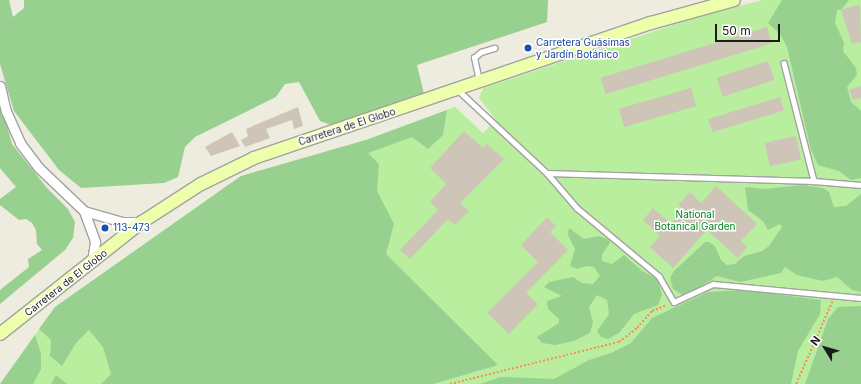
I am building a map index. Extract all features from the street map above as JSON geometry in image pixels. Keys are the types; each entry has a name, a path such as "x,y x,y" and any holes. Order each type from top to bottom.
{"main road":[{"name":"Carretera de El Globo","path":"0,334 142,222 201,184 254,158 458,90 651,23 734,0"}],"street":[{"path":"0,86 6,111 20,143 39,168 84,211 95,242 92,262"},
{"path":"84,211 122,222 142,222"}],"lane":[{"path":"479,82 474,58 481,52 494,48"},
{"path":"784,62 814,181"},
{"path":"458,90 547,173 577,208 659,276 674,302 713,284 861,298"},
{"path":"547,173 814,181 861,185"}],"path":[{"path":"796,384 834,296"},
{"path":"450,384 619,342 637,328 652,311 674,302"}],"green space":[{"path":"0,0 9,0 13,17 24,8 24,0 548,0 547,22 417,65 424,94 331,125 320,121 299,82 285,84 276,97 195,137 185,147 178,177 164,183 81,188 59,170 14,111 0,64"},
{"name":"National Botanical Garden","path":"763,0 861,0 861,384 0,384 55,307 241,176 366,140 455,107 483,133 496,120 479,98 483,88 706,14"},
{"path":"782,0 849,0 841,10 837,10 835,23 844,43 843,51 856,68 857,75 847,87 851,102 861,111 861,178 851,180 839,171 818,165 811,150 787,47 780,34 768,23"},
{"path":"0,100 12,144 47,188 68,209 75,222 73,238 65,250 0,304 0,290 29,267 28,259 42,250 37,244 36,230 32,223 26,219 19,220 0,205 0,199 16,187 0,168"},
{"path":"447,110 443,135 428,149 412,137 368,153 379,164 377,191 394,224 386,254 498,365 433,384 101,384 111,374 103,347 89,330 76,343 62,366 50,356 51,340 39,329 55,307 241,176 366,140"},
{"path":"803,185 823,188 829,192 834,207 846,206 861,194 861,292 852,290 837,277 823,281 797,275 785,267 781,273 740,282 717,276 692,292 683,295 673,289 670,278 674,271 705,242 709,242 715,246 721,260 727,265 735,264 744,256 762,251 769,246 782,227 780,224 768,230 763,221 748,210 745,187 764,189"},
{"path":"569,228 584,239 599,236 609,240 610,243 602,254 602,261 612,264 624,255 641,270 658,280 662,295 658,305 634,314 619,333 608,339 601,337 597,331 609,314 607,300 597,295 589,307 593,322 590,333 574,341 555,345 542,343 537,337 559,323 559,319 548,309 547,301 562,296 544,287 549,282 573,277 582,283 593,284 600,276 594,267 587,266 577,269 570,266 575,249 568,235"},
{"path":"746,290 821,300 820,314 798,351 791,384 480,384 501,377 554,379 589,360 611,353 631,343 652,318 708,292"},
{"path":"861,306 861,384 805,384 828,319 838,307"},
{"path":"35,335 41,354 41,369 33,384 0,384"},
{"path":"56,375 67,384 51,384"}],"building":[{"path":"860,4 861,42 852,44 841,10"},
{"path":"767,27 772,43 606,94 601,78"},
{"path":"768,61 774,80 723,97 717,78"},
{"path":"861,86 861,98 853,100 849,90"},
{"path":"691,88 696,106 624,127 619,109"},
{"path":"780,97 784,110 712,132 708,119"},
{"path":"298,107 303,126 294,129 292,120 266,129 270,138 245,147 241,140 248,136 246,129"},
{"path":"464,131 483,148 487,144 504,159 460,203 469,211 455,225 448,219 410,259 400,250 438,210 430,202 446,184 430,168"},
{"path":"232,132 240,146 211,156 205,147"},
{"path":"796,136 801,159 770,166 765,143"},
{"path":"716,186 757,224 741,241 747,247 738,258 707,230 673,268 650,247 660,236 643,220 653,208 671,224 684,210 678,205 690,192 701,203"},
{"path":"547,217 556,226 550,232 568,250 526,293 538,304 509,334 487,313 538,262 521,245"}],"place":[{"name":"Carretera Guásimas y Jardín Botánico","path":"528,48"},
{"name":"113-473","path":"105,228"}]}
